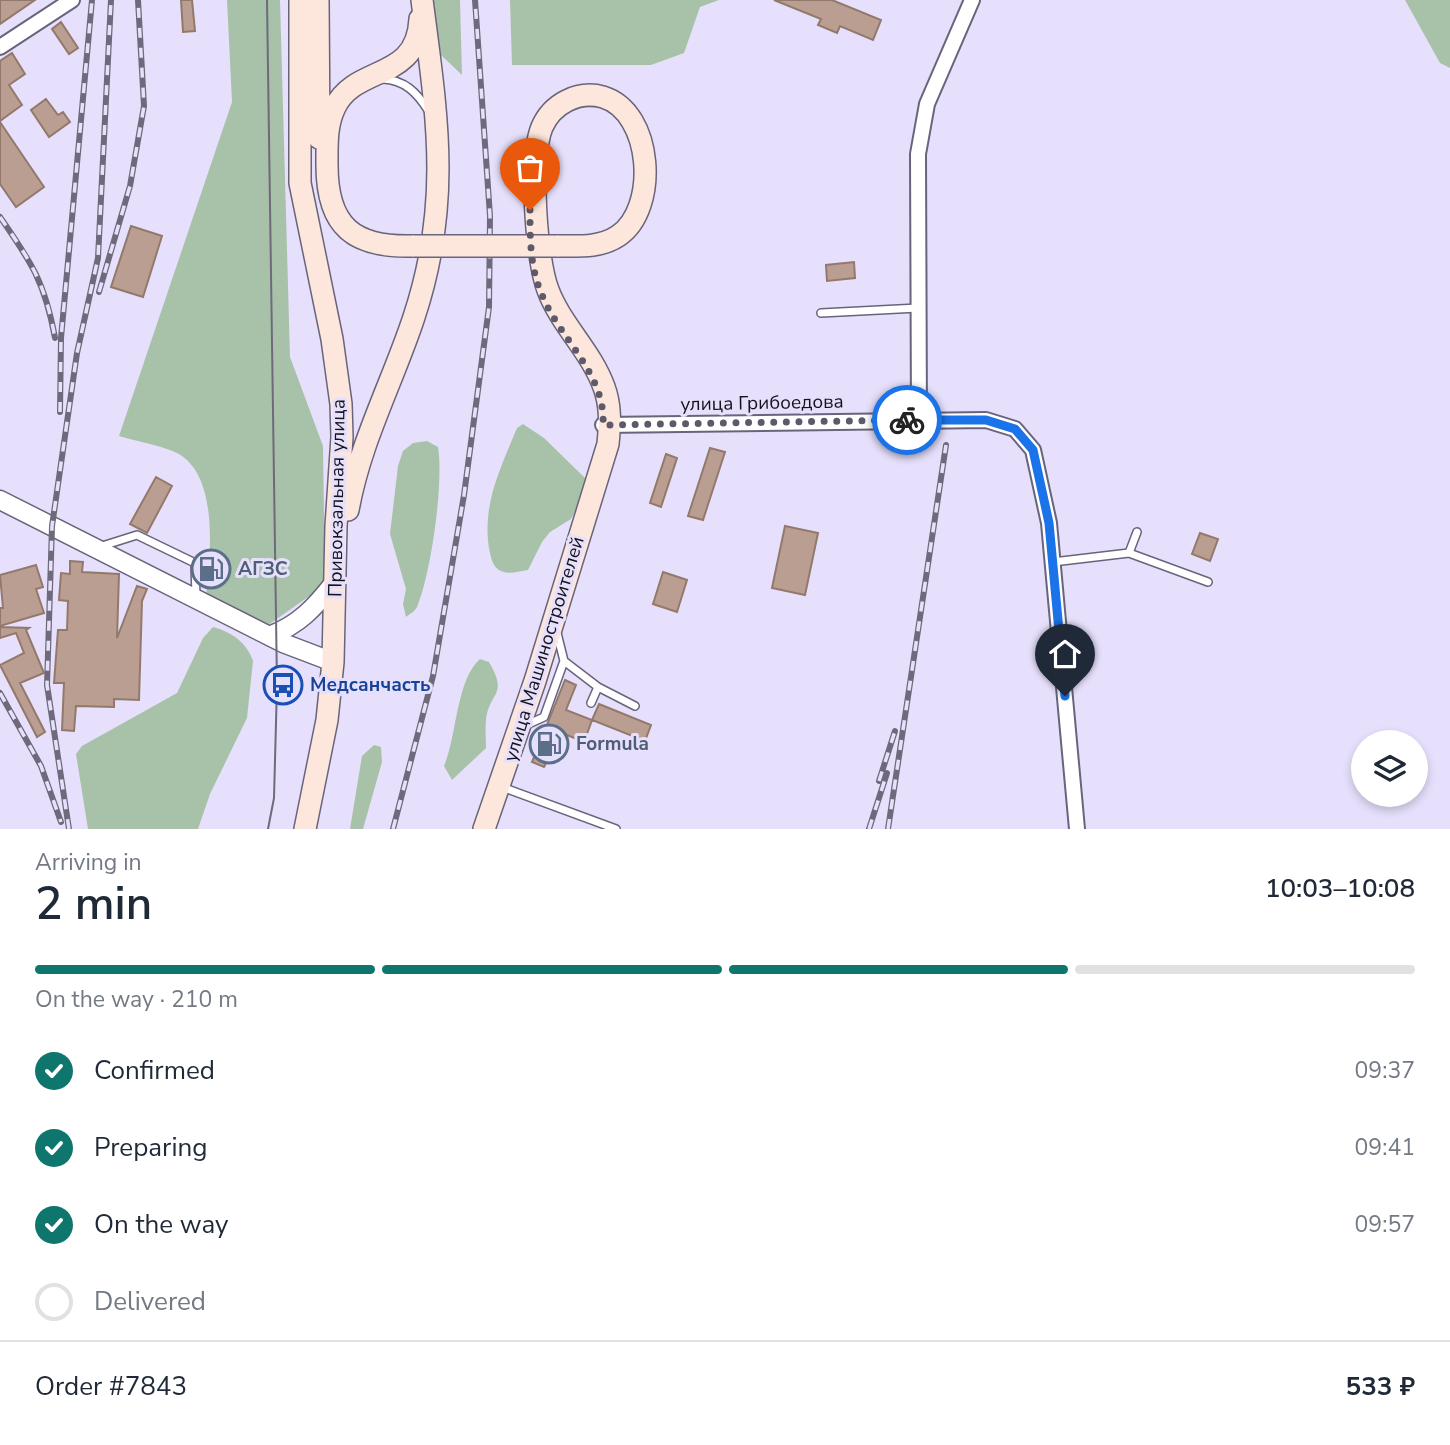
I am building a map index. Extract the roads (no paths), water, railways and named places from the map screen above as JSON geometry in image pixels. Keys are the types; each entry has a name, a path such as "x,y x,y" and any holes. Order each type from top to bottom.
{"main road":[{"name":"Привокзальная улица","path":"300,0 300,183 314,266 332,339 341,404 333,662 327,720 304,829"},
{"path":"318,0 320,176 326,212 340,233 360,247 384,253 414,250"},
{"path":"414,250 363,240 340,222 331,203 327,176 328,128 342,96 355,85 400,64 411,52 420,23 421,0"},
{"path":"335,619 351,495 392,372 414,319 432,250 439,193 438,134 421,0"},
{"name":"улица Машиностроителей","path":"414,250 557,250 595,252 613,247 634,232 647,210 651,169 646,128 627,101 607,91 576,89 549,105 535,126 529,160 530,235 535,274 551,313 591,374 606,425 600,468 554,623 484,829"}],"street":[{"path":"0,47 72,0"},
{"path":"919,420 918,154 927,104 972,0"},
{"name":"улица Грибоедова","path":"606,425 986,420 1015,429 1033,450 1049,523 1077,829"},
{"path":"0,500 269,636 333,662"},
{"path":"269,636 283,631 314,610 334,583"}],"lane":[{"path":"371,78 391,79 411,88 428,110 438,134"},
{"path":"821,313 918,308"},
{"path":"1129,553 1136,532"},
{"path":"96,548 137,535 195,563 196,599"},
{"path":"1053,562 1129,553 1208,582"},
{"path":"520,728 544,717 564,661 554,623"},
{"path":"564,661 598,687 635,706"},
{"path":"590,704 598,687"},
{"path":"500,786 616,829"}],"tram line":[{"path":"267,0 277,685 274,798 268,829"}],"railway":[{"path":"60,412 61,338 92,0"},
{"path":"69,829 47,685 52,526 77,353 98,258 111,0"},
{"path":"99,292 130,186 144,106 138,0"},
{"path":"393,829 433,676 464,495 489,307 490,216 475,0"},
{"path":"0,217 36,274 47,302 55,338"},
{"path":"888,829 946,445"},
{"path":"0,693 41,766 61,822"},
{"path":"879,781 895,731"},
{"path":"869,829 887,773"}],"place":[{"name":"АГЗС","path":"211,569"},
{"name":"Медсанчасть","path":"283,685"},
{"name":"Formula","path":"549,744"}]}
